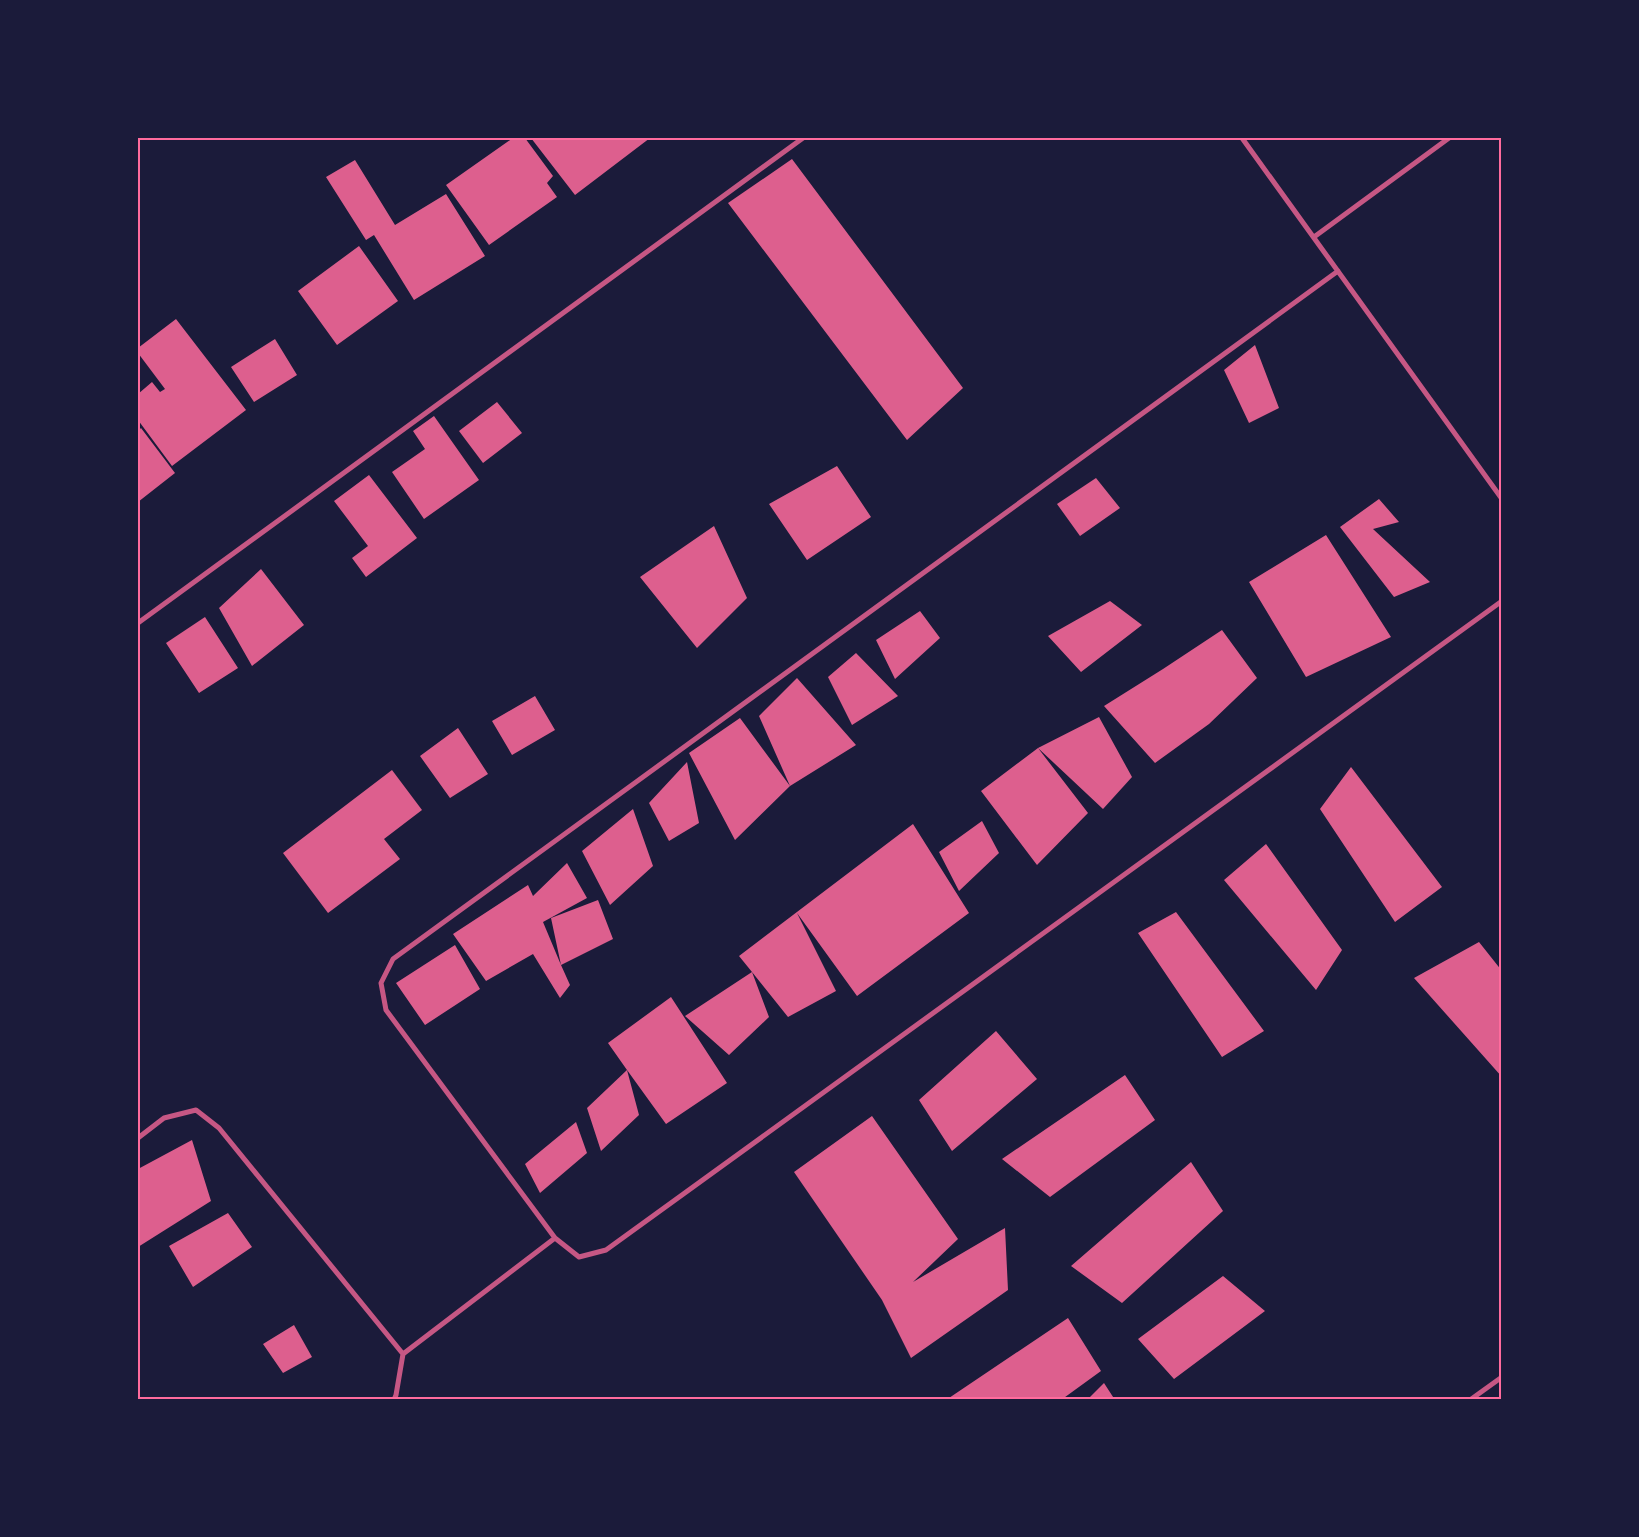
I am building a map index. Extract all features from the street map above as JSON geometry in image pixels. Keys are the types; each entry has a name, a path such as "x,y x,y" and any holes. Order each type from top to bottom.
{"street":[{"path":"138,623 803,138"},
{"path":"1242,138 1502,499"},
{"path":"1314,238 1449,138"},
{"path":"1338,272 393,959 381,983 386,1010 555,1238 579,1257 606,1250 1502,601"},
{"path":"138,1138 164,1118 196,1110 219,1128 403,1354"},
{"path":"394,1400 403,1354 555,1238"},
{"path":"1470,1400 1502,1377"}],"building":[{"path":"513,138 525,138 553,176 547,183 557,197 489,245 446,185"},
{"path":"531,138 650,138 575,195"},
{"path":"792,159 963,388 907,440 728,203"},
{"path":"355,160 395,225 446,194 485,256 414,300 374,235 366,240 326,177"},
{"path":"359,246 398,301 337,345 298,291"},
{"path":"176,319 246,410 172,466 138,420 138,394 152,382 160,392 165,389 138,353 138,348"},
{"path":"275,339 297,375 254,402 231,367"},
{"path":"1255,345 1279,408 1249,423 1224,370"},
{"path":"497,402 522,433 483,463 459,431"},
{"path":"434,416 479,480 424,519 392,472 425,449 413,431"},
{"path":"141,428 175,473 138,502 138,431"},
{"path":"837,466 871,517 807,560 769,504"},
{"path":"369,475 417,538 366,577 352,558 368,546 334,501"},
{"path":"1096,478 1120,508 1080,536 1057,504"},
{"path":"1379,499 1399,522 1373,529 1430,582 1394,597 1340,527"},
{"path":"714,526 747,598 697,648 640,577"},
{"path":"1326,535 1391,637 1306,677 1249,582"},
{"path":"261,569 304,625 252,666 219,608"},
{"path":"1110,601 1142,625 1081,672 1048,636"},
{"path":"920,611 940,638 895,679 876,640"},
{"path":"205,617 238,668 199,693 166,643"},
{"path":"1222,630 1257,678 1209,724 1155,763 1104,706"},
{"path":"856,653 898,696 852,725 828,677"},
{"path":"797,678 856,745 790,786 759,716"},
{"path":"535,696 555,730 512,755 492,721"},
{"path":"1099,717 1132,777 1103,809 1038,748"},
{"path":"740,718 790,786 735,840 689,753"},
{"path":"458,728 488,774 450,798 420,756"},
{"path":"1038,748 1088,813 1037,865 981,791"},
{"path":"687,762 699,823 669,841 649,803"},
{"path":"1351,767 1442,887 1395,922 1320,809"},
{"path":"392,770 422,810 384,839 400,859 328,913 283,853"},
{"path":"633,809 653,866 610,905 582,851"},
{"path":"982,821 999,853 959,891 939,852"},
{"path":"913,824 969,913 857,996 797,913 836,991 788,1017 739,956"},
{"path":"1266,844 1342,950 1316,990 1224,880"},
{"path":"567,863 587,898 543,922 570,985 560,998 533,954 486,981 453,934 528,885 533,896"},
{"path":"598,900 613,939 561,965 551,918"},
{"path":"1176,912 1264,1031 1222,1057 1138,933"},
{"path":"1479,942 1502,971 1502,1077 1414,978"},
{"path":"455,945 480,989 425,1025 396,983"},
{"path":"752,972 769,1017 729,1055 685,1016"},
{"path":"671,997 727,1083 666,1124 608,1043"},
{"path":"996,1031 1037,1079 952,1151 919,1100"},
{"path":"627,1070 639,1115 601,1151 587,1108"},
{"path":"1125,1075 1155,1120 1050,1197 1002,1159"},
{"path":"872,1116 958,1239 913,1282 1005,1228 1008,1290 911,1358 882,1300 794,1172"},
{"path":"576,1122 587,1153 540,1193 525,1164"},
{"path":"192,1140 211,1201 138,1247 138,1169"},
{"path":"1191,1162 1223,1211 1122,1303 1071,1266"},
{"path":"228,1213 252,1247 193,1287 169,1246"},
{"path":"1223,1276 1265,1311 1174,1379 1138,1339"},
{"path":"1068,1318 1101,1371 1061,1400 946,1400"},
{"path":"294,1325 312,1357 283,1373 263,1344"},
{"path":"1104,1383 1115,1400 1087,1400"}]}
